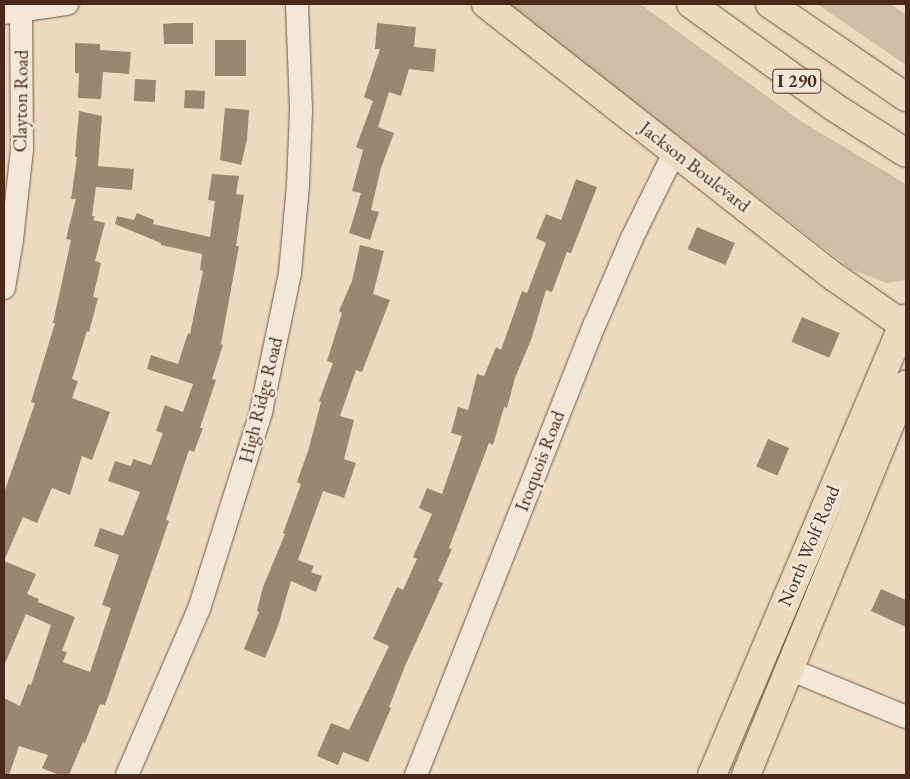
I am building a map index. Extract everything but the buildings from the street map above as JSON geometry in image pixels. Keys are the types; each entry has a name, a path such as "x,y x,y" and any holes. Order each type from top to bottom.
{"main road":[{"name":"Jackson Boulevard","path":"486,4 836,278 905,323"},
{"name":"I 290","path":"691,4 732,36 834,107 906,153"},
{"name":"I 290","path":"770,4 906,97"},
{"name":"North Wolf Road","path":"712,775 905,323"},
{"name":"North Wolf Road","path":"746,775 906,384"},
{"path":"762,658 789,669"}],"street":[{"path":"16,9 67,4"},
{"name":"High Ridge Road","path":"127,775 199,609 261,412 276,344 290,273 298,185 301,109 297,4"},
{"name":"Clayton Road","path":"4,288 12,240 22,149 16,9"},
{"name":"Iroquois Road","path":"416,775 592,333 632,238 675,151"},
{"path":"789,669 906,716"}],"shaded area":[{"path":"507,4 640,4 802,122 906,184 906,280 887,283 851,269"},
{"path":"817,4 890,4 906,15 906,65"}]}
